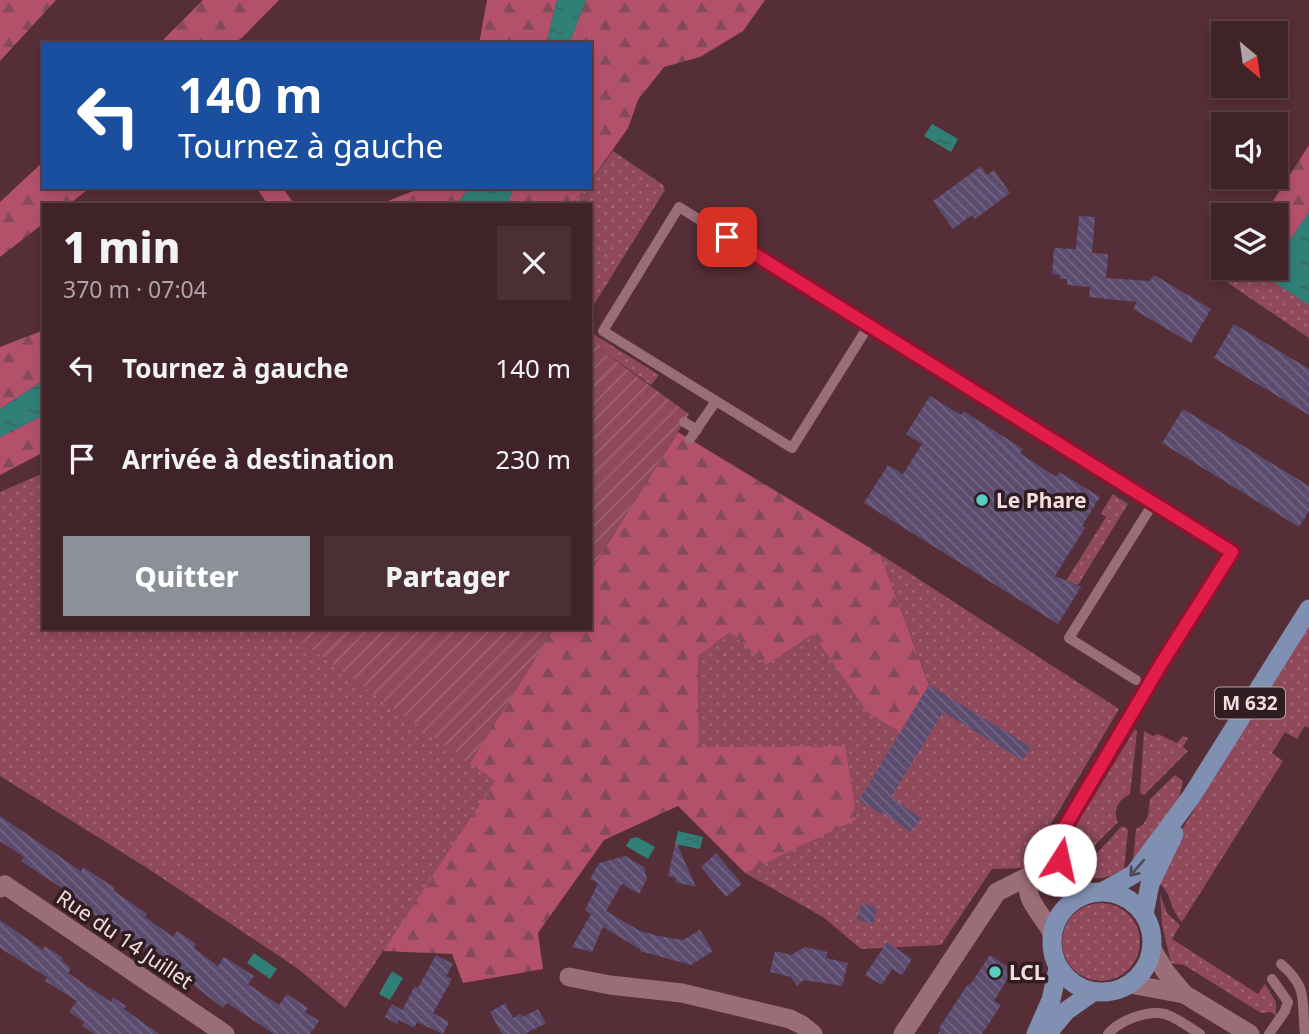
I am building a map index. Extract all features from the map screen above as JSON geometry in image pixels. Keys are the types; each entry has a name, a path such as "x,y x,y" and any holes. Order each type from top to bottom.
{"main road":[{"name":"M 632","path":"1098,892 1134,874 1191,797 1309,609"},
{"name":"M 632","path":"1144,914 1150,884 1191,797"},
{"path":"1098,892 1127,898 1144,914 1151,931 1152,948 1144,968 1130,984 1112,991 1093,992 1073,983 1058,968 1052,951 1052,933 1056,920 1068,905 1098,892"},
{"path":"1036,1034 1051,1000 1058,968"},
{"path":"1047,1034 1066,1011 1093,992"}],"street":[{"path":"903,1034 997,892 1049,869 1064,873 1076,884 1098,892"},
{"path":"1030,900 1028,887 1033,874"},
{"name":"Rue du 14 Juillet","path":"2,885 225,1034"},
{"path":"990,902 1011,893 1021,895 1030,900 1052,933"},
{"path":"1152,948 1165,971 1184,994 1250,1034"},
{"path":"569,976 610,985 682,993 790,1019 813,1034"},
{"path":"1130,984 1184,994"}],"lane":[{"path":"869,325 792,447 603,331 680,207 1154,502 1232,552 1161,664 1060,835 1045,852 1033,874"},
{"path":"684,422 693,435 716,401"},
{"path":"1136,680 1069,638 1154,502"},
{"path":"1060,835 1060,860 1064,873"},
{"path":"1281,964 1294,974 1302,988 1305,1034"},
{"path":"1269,1034 1288,1002 1272,979"},
{"path":"1108,1034 1126,1020 1161,1014 1174,1018 1200,1034 1216,1013"}],"shaded area":[{"path":"613,151 663,185 665,190 592,308 592,203 574,203 584,189 592,189 592,179"},
{"path":"1223,280 1271,280 1309,305 1309,338"},
{"path":"592,333 659,375 651,385 592,343"},
{"path":"592,343 689,414 592,569"},
{"path":"42,474 42,630 285,630 496,781 345,1008 297,968 144,866 0,776 0,492"},
{"path":"1113,494 1128,504 1078,585 1066,581 1106,517 1101,513"},
{"path":"880,554 1119,709 1025,868 992,869 941,945 861,949 823,917 745,873 856,819 699,747 698,655 730,632 766,665 813,633 867,712 929,684"},
{"path":"1309,623 1309,728 1305,726 1297,739 1285,732 1272,753 1283,761 1182,922 1163,887 1158,883 1173,844"},
{"path":"285,630 553,630 470,763"},
{"path":"1135,729 1137,732 1130,794 1118,805 1118,822 1073,867 1066,852 1072,832"},
{"path":"1144,731 1177,743 1183,736 1188,738 1183,747 1188,751 1144,795 1140,793"},
{"path":"1175,775 1183,781 1179,797 1133,861 1136,829 1146,820 1150,799"},
{"path":"1122,826 1128,831 1124,869 1102,878 1079,872"},
{"path":"1160,894 1167,913 1180,925 1172,939 1258,994 1265,984 1276,1002 1276,1016 1271,1012 1261,1013 1184,965 1171,963 1162,925"},
{"path":"1101,903 1116,906 1133,920 1140,942 1137,957 1123,974 1101,981 1086,978 1069,964 1062,942 1065,927 1079,910"}],"green space":[{"path":"0,0 56,0 0,61"},
{"path":"203,0 279,0 238,42 161,42"},
{"path":"487,0 557,0 549,42 479,42"},
{"path":"586,0 765,0 743,31 700,57 664,67 638,100 628,128 592,179 592,42 570,42"},
{"path":"1309,145 1309,305 1271,280 1288,280 1288,203 1272,203 1281,189 1288,189 1288,178"},
{"path":"42,163 42,189 88,189 71,203 42,203 42,225 0,257 0,202"},
{"path":"257,189 283,189 294,203 267,203"},
{"path":"418,189 468,189 458,203 383,203"},
{"path":"513,189 584,189 574,203 508,203"},
{"path":"42,331 42,381 0,409 0,347"},
{"path":"42,416 42,453 0,475 0,437"},
{"path":"678,432 880,554 929,685 900,732 867,712 813,634 766,665 730,632 698,656 699,747 845,746 857,819 745,873 678,806 604,840 538,933 543,969 463,983 452,954 383,951 495,781 470,763 553,630 592,630 592,569"}],"water":[{"path":"557,0 586,0 570,42 549,42"},
{"path":"932,124 958,139 951,152 924,136"},
{"path":"468,189 513,189 508,203 458,203"},
{"path":"1309,212 1309,305 1271,280 1288,280 1288,243"},
{"path":"42,381 42,416 0,437 0,409"},
{"path":"678,831 703,837 700,849 675,844"},
{"path":"637,837 655,847 648,859 626,846 630,839"},
{"path":"254,953 277,969 270,979 247,963"},
{"path":"392,971 403,978 390,1000 379,994"}],"building":[{"path":"981,166 987,175 994,170 1010,193 975,219 972,215 953,229 933,201"},
{"path":"1079,216 1095,217 1092,253 1108,254 1106,278 1150,281 1154,275 1211,309 1191,343 1133,309 1137,302 1089,297 1090,287 1067,285 1067,279 1059,279 1060,275 1052,274 1054,248 1076,249"},
{"path":"1234,324 1309,369 1309,415 1214,358"},
{"name":"Le Phare","path":"930,396 961,415 963,411 1023,449 1020,453 1056,477 1059,472 1100,497 1082,526 1085,528 1055,576 1081,587 1058,624 864,503 888,465 903,474 922,444 906,434"},
{"path":"1183,409 1309,486 1309,511 1299,527 1162,443"},
{"path":"929,685 1031,747 1022,760 943,712 891,797 921,818 911,832 859,800"},
{"path":"0,816 81,871 83,867 115,888 113,890 147,914 145,917 173,937 177,931 196,944 194,948 218,966 224,957 254,976 248,984 279,1005 287,994 308,1008 305,1012 319,1021 310,1034 274,1034 227,1003 223,1008 183,977 186,974 70,899 72,895 21,861 24,857 0,841"},
{"path":"676,841 696,887 675,882 676,878 668,876"},
{"path":"716,853 742,884 726,897 701,867"},
{"path":"625,856 644,867 647,879 639,894 622,884 606,911 640,931 659,936 683,940 700,930 713,951 691,965 640,951 603,927 592,952 572,947 591,914 585,910 598,883 590,879 599,863"},
{"path":"861,904 877,907 873,924 857,920"},
{"path":"0,920 43,950 45,946 63,958 61,960 71,968 68,973 111,1002 113,997 126,1006 124,1009 159,1034 94,1034 82,1026 84,1022 69,1012 77,1001 45,981 47,977 0,948"},
{"path":"887,942 912,959 902,975 892,969 882,985 865,975"},
{"path":"805,947 827,952 826,958 848,963 842,986 804,980 797,986 791,977 770,972 775,951 791,955"},
{"path":"436,955 453,964 446,976 452,979 433,1013 449,1022 443,1034 417,1022 414,1028 399,1020 397,1024 385,1017 392,1004 402,1010"},
{"path":"990,955 1013,970 994,1001 1001,1005 982,1034 938,1034 941,1029 939,1028"},
{"path":"505,1003 513,1018 520,1014 522,1017 538,1009 546,1023 525,1034 502,1034 490,1012"}],"place":[{"name":"Le Phare","path":"982,500"},
{"name":"LCL","path":"995,972"}],"route":[{"path":"727,237 1232,552 1161,664 1147,692 1060,835 1060,860"}]}
